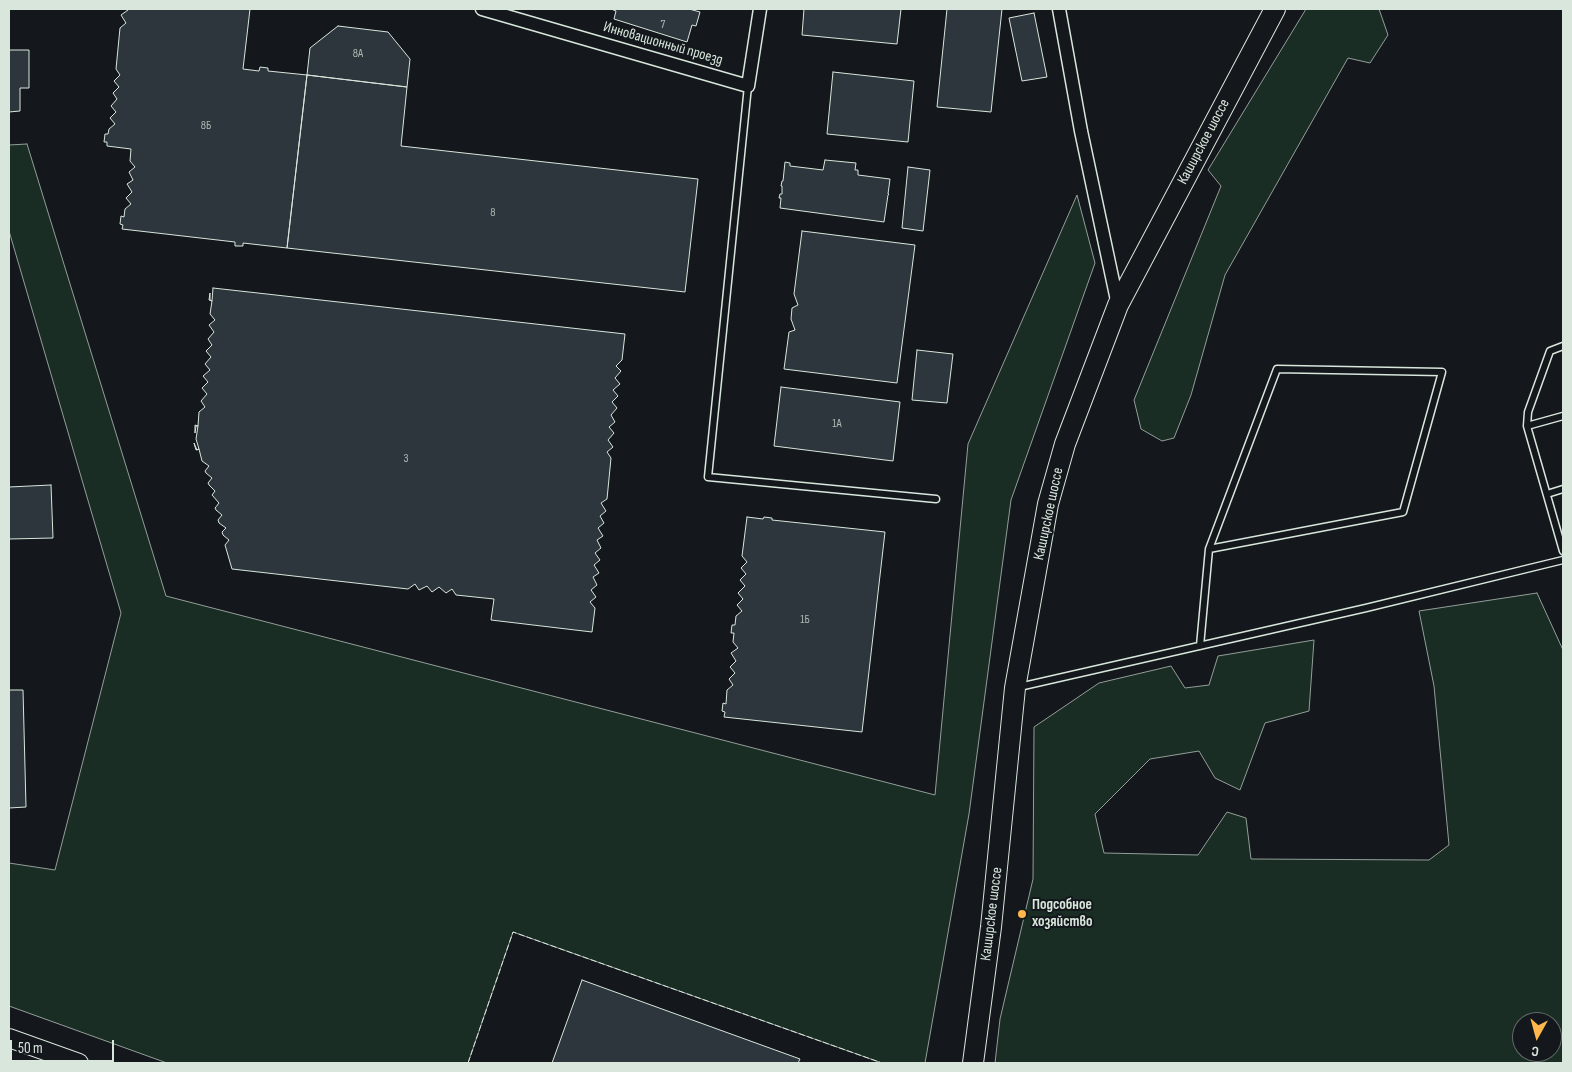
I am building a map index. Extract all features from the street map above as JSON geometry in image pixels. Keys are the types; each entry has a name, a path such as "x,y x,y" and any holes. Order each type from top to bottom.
{"main road":[{"name":"Каширское шоссе","path":"972,1063 991,927 1015,688 1048,504 1065,444 1118,305 1275,9"},
{"path":"9,1038 79,1063"}],"street":[{"name":"Инновационный проезд","path":"482,9 748,86"},
{"path":"748,86 760,9"},
{"path":"1059,9 1081,131 1118,305"}],"lane":[{"path":"748,86 708,477 936,499"},
{"path":"1563,346 1550,351 1528,412 1527,426 1563,551"},
{"path":"1200,646 1209,549 1277,369 1442,372 1404,512 1209,549"},
{"path":"1527,426 1563,416"},
{"path":"1548,494 1563,489"},
{"path":"1015,688 1366,608 1563,560"}],"green space":[{"path":"1306,9 1379,9 1388,35 1370,63 1348,58 1225,275 1191,395 1174,438 1162,441 1141,429 1134,400 1221,186 1208,170"},
{"path":"27,144 166,596 935,795 968,444 1077,195 1095,263 1011,500 969,814 925,1063 882,1063 513,932 468,1063 167,1063 9,1006 9,863 55,870 121,613 9,231 9,145"},
{"path":"1537,593 1563,650 1563,1063 995,1063 1000,1019 1033,879 1034,727 1099,683 1171,666 1185,688 1209,685 1218,656 1314,640 1309,711 1265,723 1240,790 1215,778 1199,751 1150,759 1095,814 1104,853 1198,855 1227,812 1246,818 1251,859 1429,860 1449,845 1434,686 1419,611"}],"building":[{"path":"126,9 250,9 243,69 259,71 260,67 268,68 268,71 307,75 287,248 243,243 243,246 235,246 235,242 122,229 123,225 120,224 121,216 124,217 125,209 131,204 126,198 132,192 127,184 133,180 129,172 135,167 130,161 131,149 107,146 107,142 104,142 105,134 108,134 109,129 115,124 110,118 116,112 111,106 117,99 113,93 119,87 114,81 120,75 116,69 120,28 126,23 121,15 128,10"},
{"path":"611,9 689,9 700,12 696,26 692,25 687,42 614,19 616,11"},
{"path":"804,9 901,9 897,44 802,35"},
{"path":"947,9 1002,9 991,112 937,107"},
{"path":"1034,13 1047,77 1022,81 1009,18"},
{"path":"338,26 388,32 410,59 407,87 307,75 310,48"},
{"path":"9,50 29,50 29,88 20,88 20,111 9,112"},
{"path":"833,72 914,81 908,142 827,134"},
{"path":"307,75 407,87 401,146 698,179 685,292 287,248"},
{"path":"825,160 856,163 855,170 858,170 858,175 890,179 884,222 780,208 781,198 779,198 780,194 782,194 781,186 785,162 790,163 790,166 823,170"},
{"path":"908,167 930,170 923,231 902,228"},
{"path":"802,231 915,245 897,383 784,369 789,332 795,330 791,319 792,308 798,305 794,294"},
{"path":"213,288 625,334 622,360 616,366 621,371 615,378 620,384 613,390 618,396 612,402 617,408 611,415 615,422 609,427 614,433 608,440 613,447 607,452 611,458 607,499 601,503 606,511 600,516 604,523 598,528 603,536 597,540 601,548 595,553 600,560 594,565 599,573 593,577 597,585 591,590 596,597 590,602 595,608 592,632 491,620 494,599 456,595 452,589 446,593 439,587 432,592 427,586 419,590 415,584 408,589 232,569 225,545 229,540 222,532 226,528 219,523 218,520 222,515 215,508 219,503 212,495 215,491 208,483 212,478 205,471 209,466 202,461 196,439 199,412 205,407 201,401 207,394 202,388 208,382 203,376 210,370 205,364 211,357 206,351 212,345 208,339 214,332 209,325 215,320 210,314"},
{"path":"917,350 953,354 947,403 912,400"},
{"path":"781,387 900,402 893,461 774,446"},
{"path":"51,485 53,538 9,539 9,487"},
{"path":"747,517 763,519 764,517 772,518 772,520 885,532 862,732 724,717 725,712 722,711 723,703 726,704 727,690 733,685 729,679 735,673 730,667 736,661 731,653 738,648 733,642 734,633 731,633 732,625 735,625 736,616 742,611 737,605 743,599 738,593 745,586 740,580 746,574 741,568 747,562 742,556"},
{"path":"9,690 23,690 26,807 9,808"},
{"path":"582,980 800,1059 798,1063 552,1063"}],"fence":[{"path":"468,1063 513,932 882,1063"}],"place":[{"name":"Подсобное хозяйство","path":"1022,914"}]}
